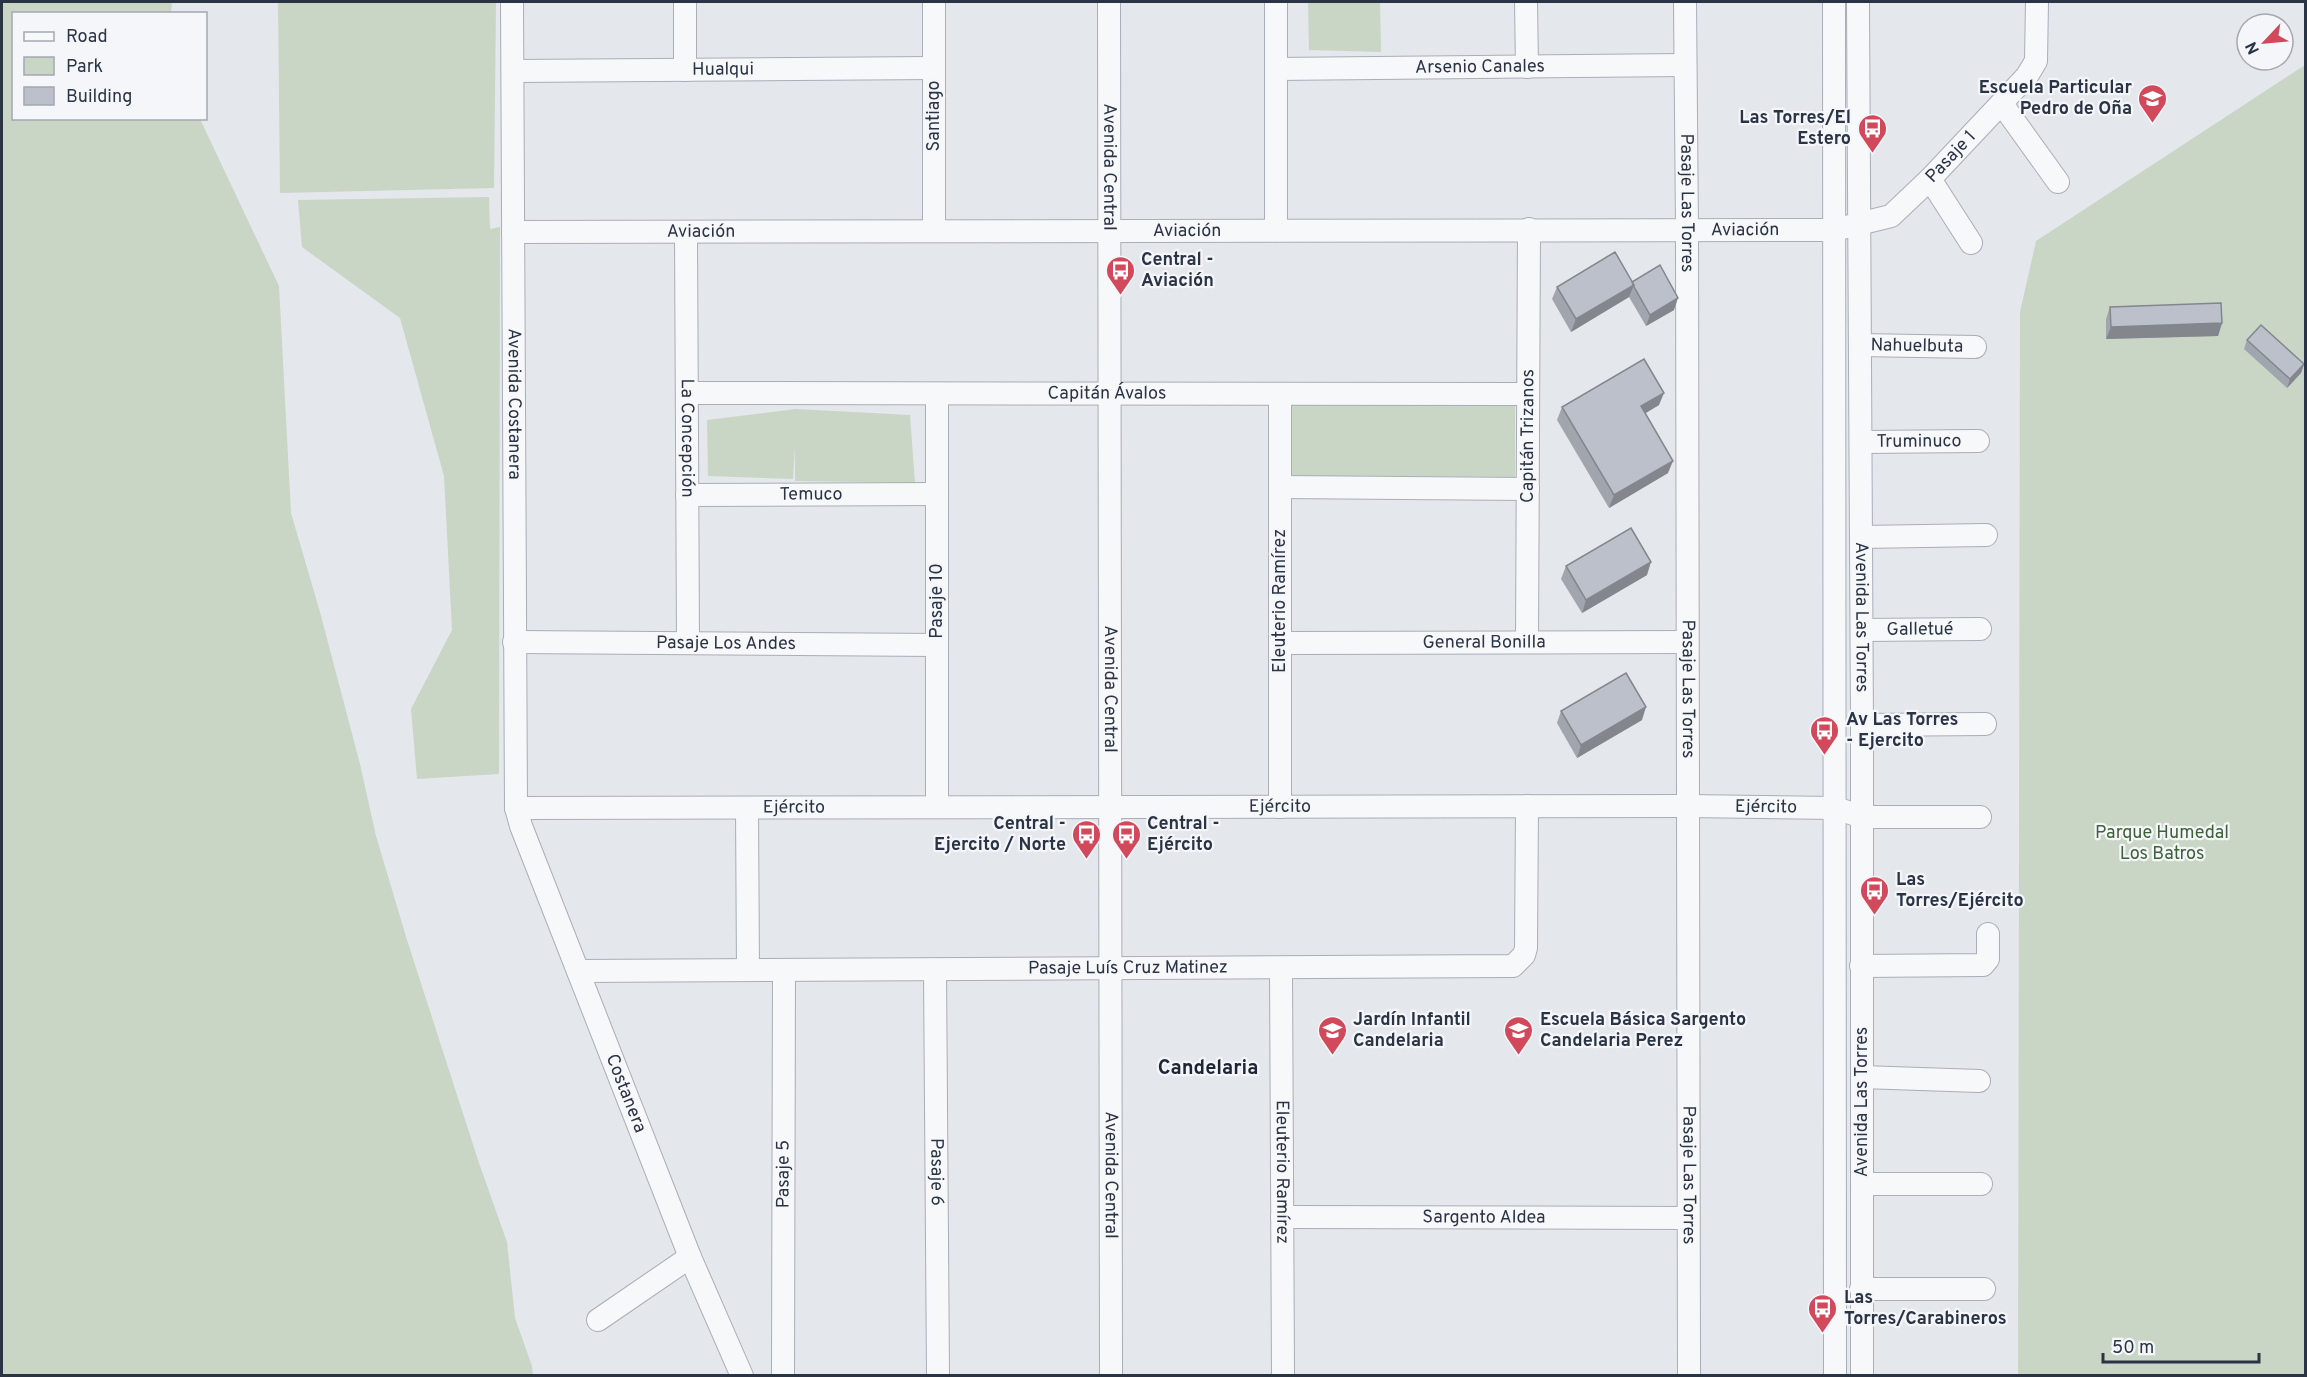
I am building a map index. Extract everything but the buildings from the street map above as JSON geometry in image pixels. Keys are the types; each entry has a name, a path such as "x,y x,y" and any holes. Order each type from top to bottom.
{"street":[{"name":"Avenida Costanera","path":"513,2 516,808"},
{"path":"685,2 685,70"},
{"name":"Santiago","path":"934,2 934,231"},
{"name":"Avenida Central","path":"1108,2 1111,1376"},
{"path":"1276,2 1276,230"},
{"path":"1526,2 1527,67"},
{"name":"Pasaje Las Torres","path":"1685,2 1689,1376"},
{"name":"Avenida Las Torres","path":"1834,2 1835,1376"},
{"name":"Avenida Las Torres","path":"1858,2 1862,630 1862,1376"},
{"name":"Pasaje 1","path":"1860,224 1891,216 1930,179 2031,71 2036,61 2037,2"},
{"name":"Arsenio Canales","path":"1276,69 1685,65"},
{"name":"Hualqui","path":"513,71 934,68"},
{"path":"2002,104 2058,182"},
{"path":"1930,179 1971,243"},
{"name":"Aviación","path":"513,232 1834,230 1860,224"},
{"name":"Capitán Trizanos","path":"1527,642 1529,229"},
{"name":"La Concepción","path":"686,232 688,643"},
{"name":"Nahuelbuta","path":"1860,345 1975,347"},
{"name":"Capitán Ávalos","path":"687,393 1528,394"},
{"name":"Pasaje 10","path":"937,394 938,807"},
{"name":"Eleuterio Ramírez","path":"1280,394 1280,807"},
{"name":"Truminuco","path":"1861,442 1978,441"},
{"path":"1280,487 1528,489"},
{"name":"Temuco","path":"687,495 937,494"},
{"path":"1861,537 1986,536"},
{"name":"Galletué","path":"1862,630 1980,629"},
{"name":"Pasaje Los Andes","path":"514,642 937,645"},
{"name":"General Bonilla","path":"1280,643 1687,642"},
{"path":"1862,725 1985,724"},
{"name":"Pasaje Luís Cruz Matinez","path":"578,971 1506,967 1520,962 1526,948 1527,806"},
{"name":"Ejército","path":"516,808 1687,806 1836,808 1862,817 1980,817"},
{"name":"Costanera","path":"516,808 690,1257 732,1372"},
{"path":"747,808 748,970"},
{"path":"1861,966 1983,965 1988,959 1988,934"},
{"name":"Eleuterio Ramírez","path":"1281,968 1283,1376"},
{"name":"Pasaje 5","path":"783,1376 784,970"},
{"name":"Pasaje 6","path":"935,970 938,1376"},
{"path":"1862,1077 1979,1081"},
{"path":"1862,1184 1981,1184"},
{"name":"Sargento Aldea","path":"1282,1217 1688,1218"},
{"path":"598,1320 690,1257"},
{"path":"1862,1289 1984,1289"}],"green space":[{"path":"2,2 172,2 171,12 12,12 12,120 200,120 279,286 291,513 360,764 376,836 407,940 507,1242 515,1318 533,1375 2,1375"},
{"path":"278,2 496,2 494,188 280,193"},
{"path":"1308,2 1380,2 1381,52 1309,50"},
{"name":"Parque Humedal Los Batros","path":"2305,65 2305,1375 2018,1376 2020,312 2036,241"},
{"path":"489,197 490,229 500,227 499,774 417,779 411,709 452,630 444,476 400,318 302,247 298,200"},
{"path":"1291,404 1515,405 1515,477 1291,476"},
{"path":"796,409 910,415 915,483 795,481 795,447 793,479 708,476 707,420"}],"place":[{"name":"Escuela Particular Pedro de Oña","path":"2153,124"},
{"name":"Las Torres/El Estero","path":"1872,154"},
{"name":"Central - Aviación","path":"1120,296"},
{"name":"Av Las Torres - Ejercito","path":"1825,756"},
{"name":"Central - Ejercito / Norte","path":"1087,860"},
{"name":"Central - Ejército","path":"1126,860"},
{"name":"Las Torres/Ejército","path":"1875,916"},
{"name":"Jardín Infantil Candelaria","path":"1332,1056"},
{"name":"Escuela Básica Sargento Candelaria Perez","path":"1519,1056"},
{"name":"Las Torres/Carabineros","path":"1823,1334"}],"district":[{"name":"Candelaria","path":"1208,1069"}]}
